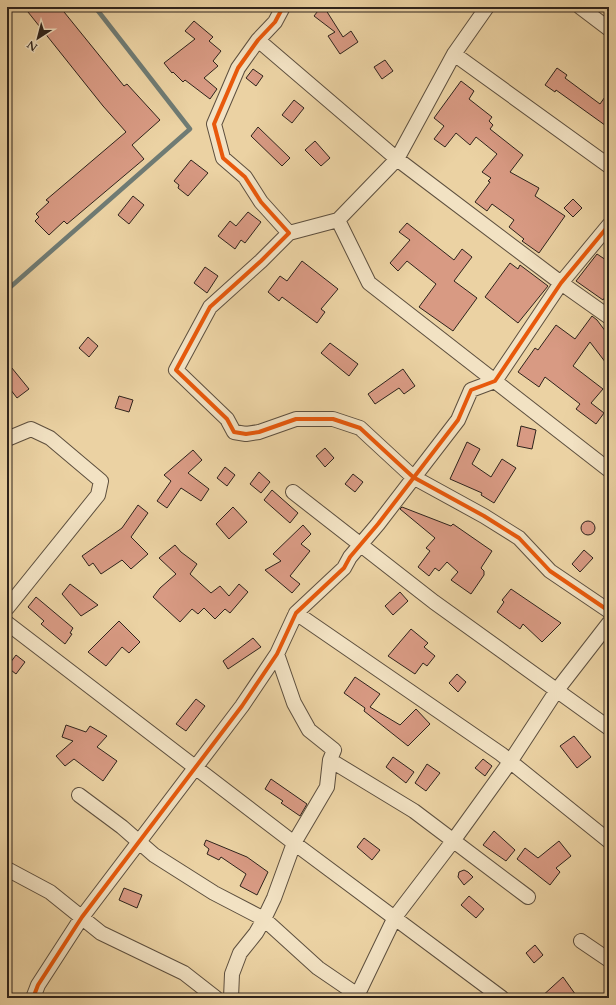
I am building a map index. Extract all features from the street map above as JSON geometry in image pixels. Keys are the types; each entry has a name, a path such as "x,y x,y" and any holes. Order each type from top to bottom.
{"street":[{"path":"283,7 275,22 258,40 238,68 214,124 223,158 244,177 261,202 289,233"},
{"path":"487,7 454,54 398,159 338,220 289,233 261,261 210,307 176,370 226,419 234,432 246,434 259,432 296,419 333,419 360,428 413,477 484,516 518,538 550,571 609,611"},
{"path":"580,7 609,29"},
{"path":"258,40 398,159 561,283 609,317"},
{"path":"454,54 609,166"},
{"path":"338,220 369,282 609,470"},
{"path":"33,998 38,985 82,917 242,706 277,654 296,613 344,568 350,557 362,544 458,420 471,390 495,381 561,283 609,226"},
{"path":"7,439 31,429 50,438 101,481 98,495 7,608"},
{"path":"293,492 362,544 434,602 609,728"},
{"path":"296,613 510,762 609,841"},
{"path":"7,623 197,767 294,843 502,998"},
{"path":"79,795 154,855 214,893 264,919 318,968 359,997 395,917 453,841 510,762 557,690 609,623"},
{"path":"231,998 232,974 240,953 256,933 264,919 274,898 294,843 327,787 330,760 334,750 308,730 294,703 277,654"},
{"path":"330,760 414,811 528,897"},
{"path":"7,869 50,892 101,933 184,973 216,998"},
{"path":"581,941 609,960"}],"building":[{"path":"24,7 60,7 124,86 127,84 160,120 132,145 144,159 67,224 64,221 49,235 35,221 39,217 36,214 49,202 46,200 126,132 103,106"},
{"path":"321,7 324,7 343,37 351,31 358,42 340,54 328,36 335,32 314,16"},
{"path":"194,21 213,37 209,41 221,51 213,61 218,66 204,78 217,89 210,99 185,80 183,82 173,72 172,73 164,63 195,39 185,31"},
{"path":"385,60 393,71 382,79 374,67"},
{"path":"557,68 567,75 565,78 600,104 609,91 609,128 556,90 555,92 545,85"},
{"path":"253,69 263,76 256,86 246,78"},
{"path":"461,81 474,91 469,99 492,117 489,121 493,125 490,129 523,155 510,172 539,188 535,196 565,216 539,253 522,241 524,239 509,227 514,220 492,204 487,211 475,202 490,182 488,181 491,178 482,172 497,154 476,137 470,145 456,133 445,147 434,139 444,126 434,118"},
{"path":"294,100 304,108 292,123 282,115"},
{"path":"258,127 290,158 282,166 251,136"},
{"path":"315,141 330,158 321,166 305,150"},
{"path":"191,160 208,173 188,196 178,188 179,185 174,181"},
{"path":"133,196 144,205 129,224 118,215"},
{"path":"573,199 582,208 573,217 564,208"},
{"path":"248,212 261,222 245,243 241,240 235,249 218,236 230,221 236,226"},
{"path":"407,223 454,260 462,249 472,257 454,281 477,298 453,331 419,307 436,284 407,261 398,271 390,263 410,240 399,232"},
{"path":"597,254 609,262 609,291 603,300 576,281"},
{"path":"302,261 338,289 321,309 325,312 317,323 282,297 279,301 268,292 280,276 287,281"},
{"path":"510,263 518,269 520,265 548,286 518,323 485,297"},
{"path":"205,267 218,276 207,293 194,283"},
{"path":"592,316 597,320 609,336 609,367 590,342 573,366 603,389 591,403 604,413 596,424 576,409 580,404 545,377 539,387 518,372 535,348 538,350 556,325 575,339"},
{"path":"88,337 98,346 89,357 79,348"},
{"path":"330,343 358,364 349,376 321,353"},
{"path":"7,362 29,389 17,398 7,385"},
{"path":"403,369 415,386 404,394 399,388 375,404 368,394"},
{"path":"119,396 133,400 129,412 115,408"},
{"path":"521,426 536,430 532,449 517,446"},
{"path":"467,442 480,449 472,464 491,477 502,459 516,468 494,503 481,495 482,493 450,479"},
{"path":"325,448 334,458 325,467 316,456"},
{"path":"193,450 202,460 188,473 209,489 201,501 181,488 167,508 157,501 171,481 164,475"},
{"path":"225,467 235,475 227,486 217,478"},
{"path":"259,472 270,482 261,493 250,484"},
{"path":"353,474 363,482 355,492 345,484"},
{"path":"272,490 298,513 290,523 264,500"},
{"path":"138,505 148,513 131,537 148,554 131,569 122,560 101,574 93,563 89,566 82,556 122,528"},
{"path":"233,507 247,522 229,539 216,524"},
{"path":"402,507 451,526 453,524 492,551 481,568 484,571 484,575 471,594 451,580 458,572 447,562 439,571 435,568 429,576 418,567 430,551 426,548 435,538 400,509"},
{"path":"588,521 593,523 595,528 593,533 588,535 583,533 581,528 583,523"},
{"path":"303,525 311,534 301,544 310,551 290,576 300,584 292,593 265,570 281,561 273,554"},
{"path":"175,545 181,552 197,564 190,574 211,593 220,586 229,596 239,584 248,592 230,613 225,609 215,619 204,608 198,614 192,609 180,622 153,597 160,588 176,574 159,558"},
{"path":"584,550 593,558 580,572 572,564"},
{"path":"70,584 98,605 81,616 62,594"},
{"path":"511,589 561,623 542,642 523,624 520,629 497,612 504,602 502,600"},
{"path":"400,592 408,601 393,615 385,606"},
{"path":"36,597 73,628 70,633 72,634 65,644 41,624 44,621 28,607"},
{"path":"119,621 140,642 129,653 122,647 106,666 88,652"},
{"path":"411,629 428,643 424,647 435,656 427,666 423,663 415,674 388,656"},
{"path":"253,638 261,647 228,669 223,661"},
{"path":"16,655 25,662 16,674 7,667"},
{"path":"457,674 466,682 458,692 449,683"},
{"path":"355,677 380,694 370,707 400,725 416,709 430,724 408,746 364,711 365,708 344,693"},
{"path":"196,699 205,706 186,731 176,724"},
{"path":"66,725 86,732 90,726 107,736 97,747 117,761 103,781 74,759 65,766 56,756 73,741 62,737"},
{"path":"574,736 591,757 577,768 560,746"},
{"path":"393,757 414,772 406,783 386,767"},
{"path":"483,759 492,766 485,776 475,768"},
{"path":"427,764 440,773 426,791 415,783"},
{"path":"271,779 307,804 300,816 281,803 283,801 265,789"},
{"path":"494,831 515,850 506,861 483,845"},
{"path":"364,838 380,850 372,860 357,847"},
{"path":"206,840 247,857 268,872 257,895 240,886 246,874 221,857 219,860 207,854 209,849 204,845"},
{"path":"559,841 571,856 556,868 560,872 550,885 517,859 525,848 538,858"},
{"path":"464,870 473,877 464,885 458,877 459,872"},
{"path":"124,888 142,895 137,908 119,900"},
{"path":"469,896 484,909 476,918 461,905"},
{"path":"535,945 543,955 534,963 526,953"},
{"path":"563,977 578,998 540,998"}],"waterway":[{"path":"7,290 190,129 95,7"}],"cycle path":[{"path":"283,7 275,22 258,40 238,68 214,124 223,158 245,177 261,202 289,233 261,261 210,307 176,370 227,419 234,432 246,434 259,432 296,419 333,419 360,428 413,477 484,516 519,538 550,571 609,611"},
{"path":"33,998 38,985 82,917 242,706 277,654 296,613 344,568 350,557 378,524 458,420 471,390 495,381 561,283 609,225"}]}
